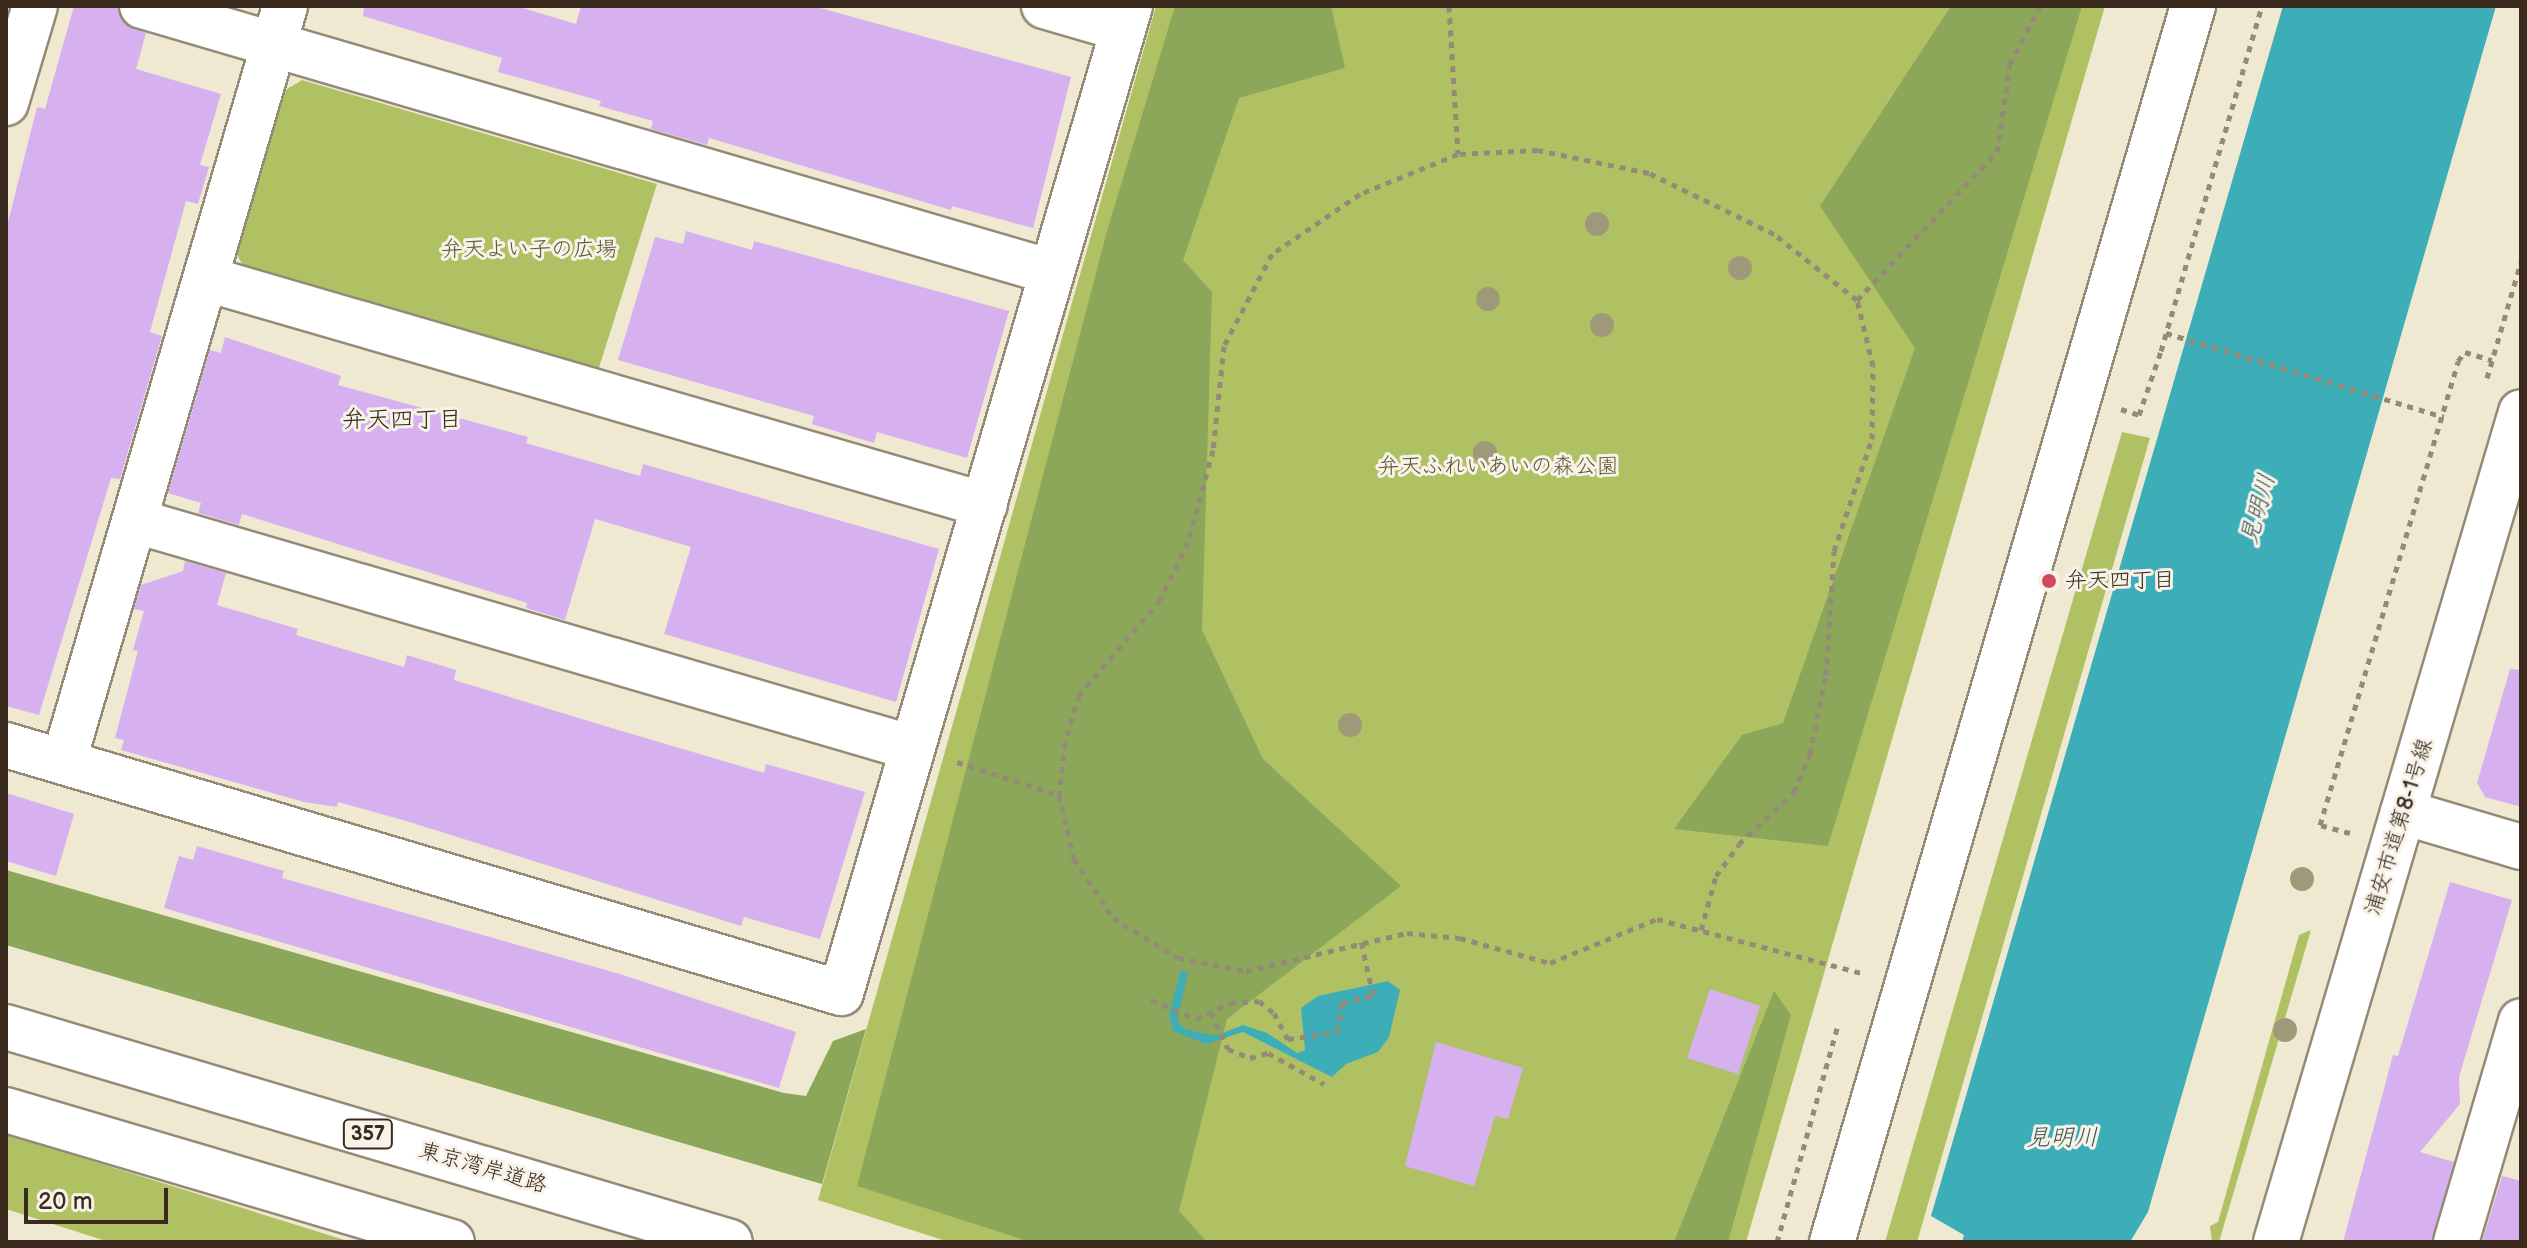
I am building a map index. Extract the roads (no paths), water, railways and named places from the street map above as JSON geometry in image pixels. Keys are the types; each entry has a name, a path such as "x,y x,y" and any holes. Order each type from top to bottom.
{"main road":[{"path":"6,103 35,6"},
{"path":"142,6 279,26 1051,272"},
{"path":"6,745 841,993 1127,17 1044,6"},
{"path":"1832,1242 2193,6"},
{"path":"64,760 279,26"},
{"path":"207,279 985,505"},
{"name":"浦安市道第8-1号線","path":"2276,1242 2521,412"},
{"path":"136,521 913,748"},
{"path":"2403,812 2521,847"},
{"path":"2456,1242 2509,1105 2521,1021"},
{"name":"東京湾岸道路","path":"6,1027 730,1242"},
{"path":"6,1110 452,1242"}],"water":[{"name":"見明川","path":"2283,6 2496,6 2148,1212 2130,1242 1962,1242 1964,1235 1931,1216"},
{"path":"1181,970 1188,973 1177,1020 1185,1029 1215,1036 1243,1025 1267,1033 1297,1053 1305,1050 1301,1008 1318,996 1388,981 1400,990 1389,1037 1378,1052 1346,1064 1332,1077 1243,1032 1206,1044 1173,1031 1169,1014"}],"place":[{"name":"弁天四丁目","path":"2049,581"}],"district":[{"name":"弁天四丁目","path":"402,420"}],"park label":[{"name":"弁天よい子の広場","path":"529,250"},
{"name":"弁天ふれいあいの森公園","path":"1498,467"}]}
